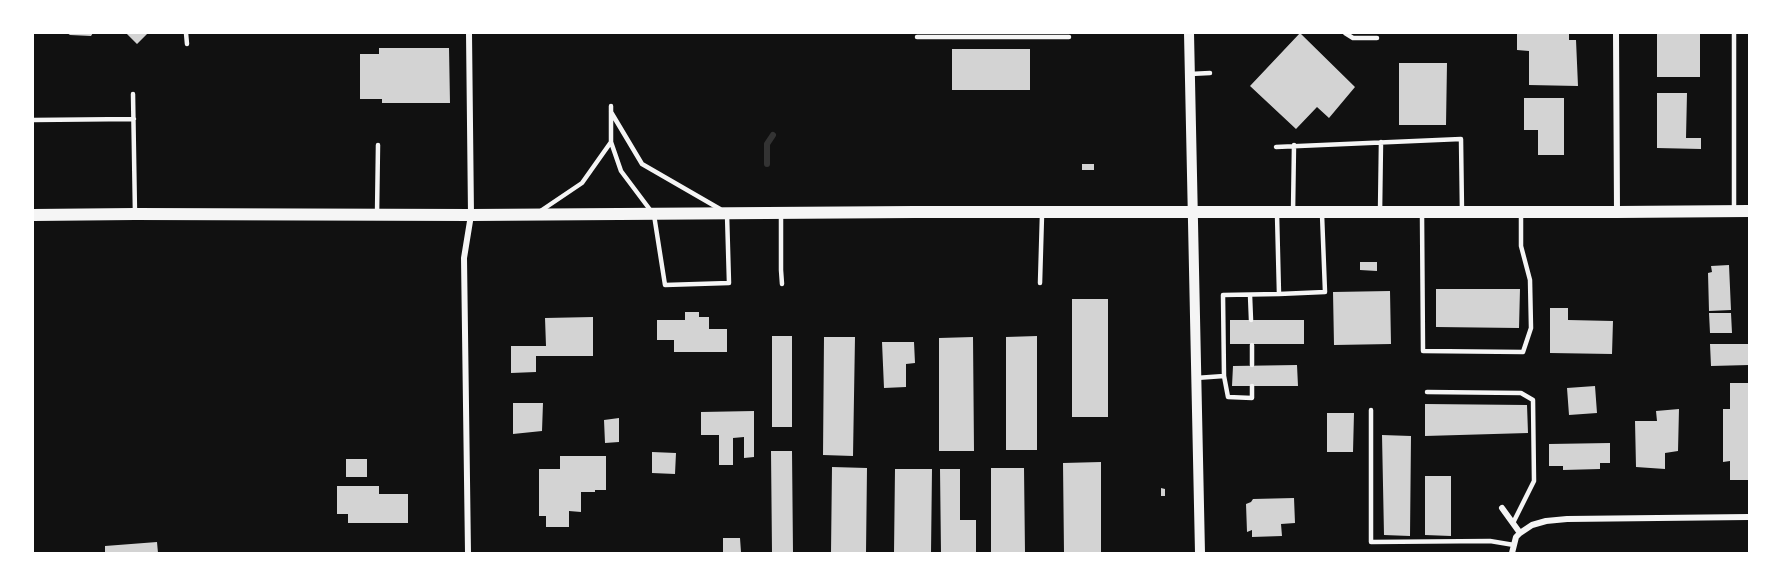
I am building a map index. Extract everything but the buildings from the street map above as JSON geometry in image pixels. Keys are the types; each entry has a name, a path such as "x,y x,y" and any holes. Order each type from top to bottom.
{"main road":[{"path":"33,215 1749,211"}],"street":[{"path":"468,553 464,258 471,215 469,33"},
{"path":"1189,33 1200,553"},
{"path":"1616,33 1617,213"},
{"path":"1502,508 1520,533"},
{"path":"1512,553 1516,537 1520,533 1532,525 1546,521 1749,516"}],"lane":[{"path":"186,33 187,44"},
{"path":"1345,33 1353,38 1377,38"},
{"path":"1734,33 1734,211"},
{"path":"917,37 1070,37"},
{"path":"1190,74 1210,72"},
{"path":"134,94 135,214"},
{"path":"611,109 642,164 728,214 729,283 665,285 654,214 621,171 611,142 611,109"},
{"path":"33,120 134,119"},
{"path":"1276,147 1461,139 1461,212"},
{"path":"534,215 582,183 611,142"},
{"path":"1380,212 1382,142"},
{"path":"377,214 378,145"},
{"path":"1293,212 1294,145"},
{"path":"1040,283 1042,212"},
{"path":"1276,212 1279,294"},
{"path":"1252,386 1252,398 1228,397 1224,376 1223,295 1325,292 1322,212"},
{"path":"1422,212 1423,351 1523,352 1531,328 1530,280 1521,246 1521,212"},
{"path":"781,214 782,285"},
{"path":"1250,295 1251,320"},
{"path":"1252,345 1252,365"},
{"path":"1196,378 1224,376"},
{"path":"1427,392 1521,393 1533,400 1534,481 1513,523"},
{"path":"1371,410 1371,542 1490,541 1514,545"}],"waterway":[{"path":"767,164 767,144 773,135"}]}
